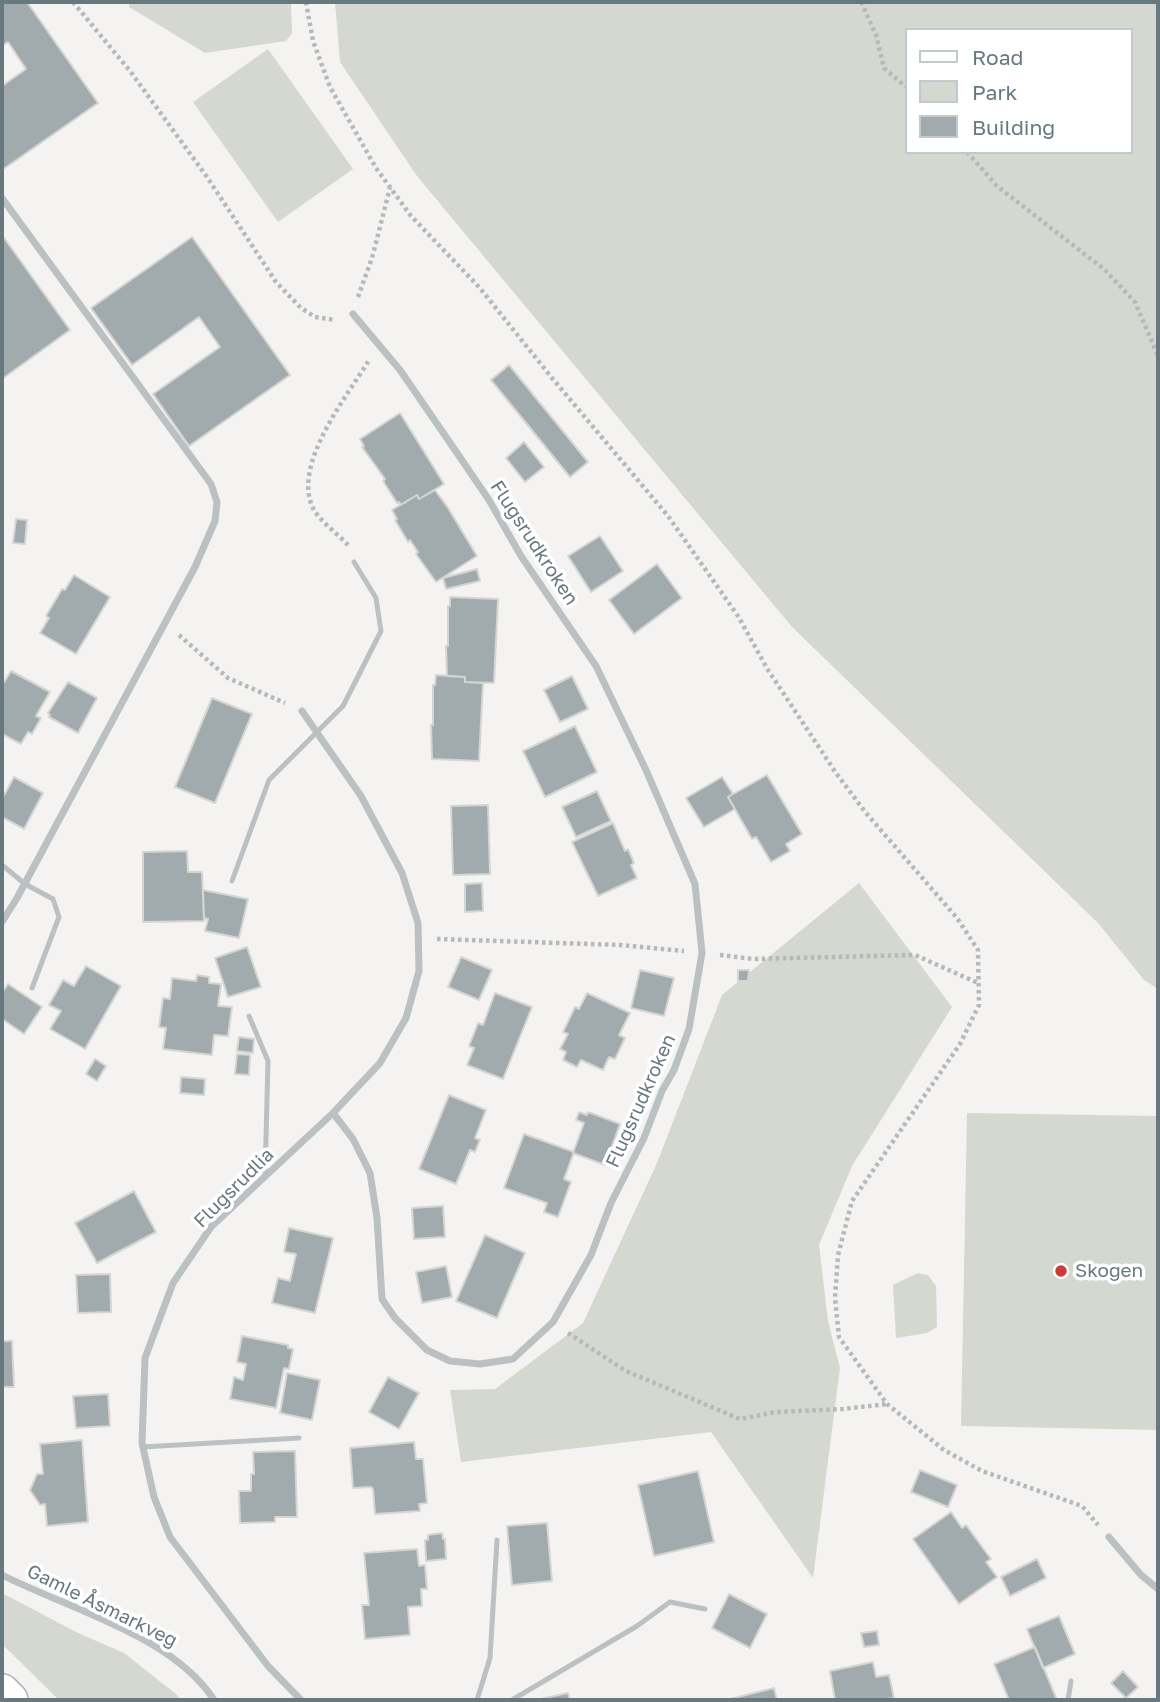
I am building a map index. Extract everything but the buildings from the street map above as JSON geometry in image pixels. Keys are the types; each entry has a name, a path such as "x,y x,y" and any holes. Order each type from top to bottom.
{"main road":[{"path":"2,1692 10,1700"}],"street":[{"path":"2,198 211,484 218,502 215,521 195,566 25,884 2,922"},
{"name":"Flugsrudkroken","path":"333,1113 354,1139 370,1173 377,1218 382,1299 394,1318 427,1350 450,1361 480,1364 513,1359 553,1322 591,1255 611,1203 644,1138 690,1029 702,953 695,884 646,770 596,666 522,556 456,450 400,370 353,314"},
{"name":"Flugsrudlia","path":"301,1700 268,1666 170,1537 155,1497 142,1447 145,1358 173,1283 211,1227 333,1113 380,1063 406,1018 419,971 419,931 402,873 361,796 302,711"},
{"path":"1109,1537 1141,1575 1158,1589"},
{"name":"Gamle Åsmarkveg","path":"2,1575 164,1651 192,1672 214,1700"}],"lane":[{"path":"232,881 269,780 343,706 381,631 376,598 354,562"},
{"path":"2,865 25,884 53,900 59,917 32,988"},
{"path":"249,1016 268,1061 265,1178"},
{"path":"142,1447 299,1438"},
{"path":"477,1700 491,1658 496,1540"},
{"path":"512,1700 637,1626 670,1602 705,1609"},
{"path":"1068,1700 1071,1681"}],"path":[{"path":"73,2 130,71 207,177 276,282 315,317 334,320 353,314 372,258 390,187"},
{"path":"306,2 313,41 330,87 376,168 411,216 479,287 668,516 738,616 768,670 836,772 866,813 957,918 978,950 979,1004 960,1044 852,1201 838,1255 835,1298 839,1337 887,1404 944,1450 982,1471 1082,1506 1109,1537"},
{"path":"861,2 876,35 884,68 904,85"},
{"path":"969,154 997,186 1105,270 1135,302 1158,356"},
{"path":"354,562 351,548 314,510 308,485 315,448 378,344"},
{"path":"165,623 228,678 302,711"},
{"path":"553,1322 626,1371 740,1419 776,1412 887,1404"}],"green space":[{"path":"129,2 291,2 292,33 286,41 205,53 129,7"},
{"path":"335,2 1158,2 1158,989 1144,980 1098,923 792,627 417,176 340,62"},
{"path":"268,49 353,169 278,222 193,102"},
{"path":"859,883 952,1007 852,1166 819,1245 828,1321 840,1368 813,1578 711,1432 461,1462 450,1390 495,1389 583,1323 657,1163 722,995"},
{"name":"Skogen","path":"967,1113 1158,1116 1158,1430 961,1426"},
{"path":"918,1273 928,1275 936,1286 937,1327 927,1333 896,1338 893,1285"},
{"path":"2,1593 76,1632 124,1653 181,1700 59,1700 2,1644"}],"place":[{"name":"Skogen","path":"1061,1271"}]}
